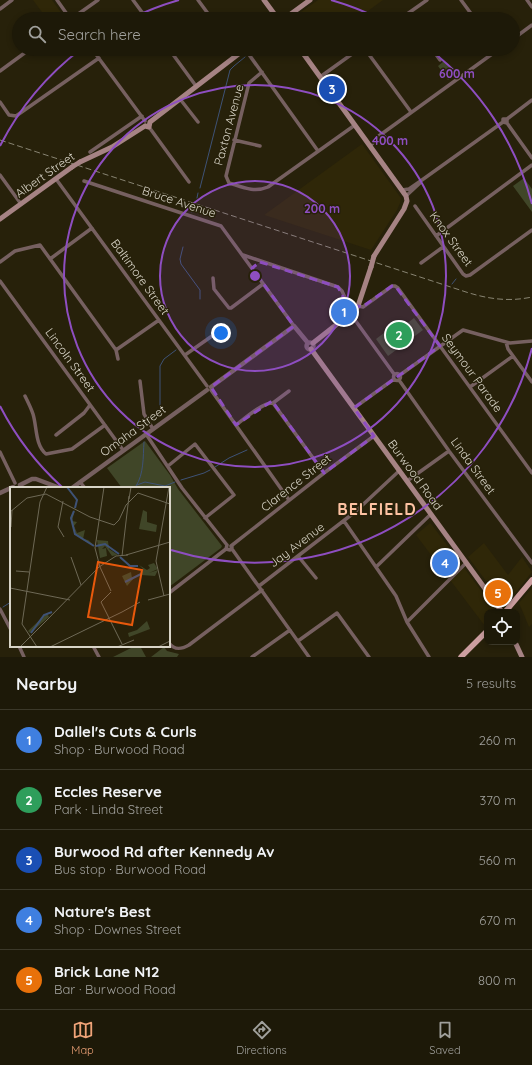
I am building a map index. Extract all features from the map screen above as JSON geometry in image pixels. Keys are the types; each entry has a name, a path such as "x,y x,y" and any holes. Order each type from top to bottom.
{"main road":[{"path":"264,0 273,12"},
{"path":"294,12 310,0"},
{"path":"146,123 235,56"},
{"path":"305,56 402,190 407,201 404,209 374,256 358,306 352,314 311,345"},
{"name":"Albert Street","path":"0,219 72,167 112,148 146,123"},
{"name":"Burwood Road","path":"311,345 399,471 500,609"},
{"path":"508,609 532,580"},
{"path":"461,657 484,634"},
{"path":"516,645 522,657"}],"street":[{"path":"0,9 12,0"},
{"path":"57,0 64,12"},
{"path":"82,12 98,0"},
{"path":"132,0 141,12"},
{"path":"198,0 207,12"},
{"path":"410,12 427,0"},
{"path":"461,0 470,12"},
{"path":"527,0 532,7"},
{"path":"520,33 532,25"},
{"path":"0,71 20,56"},
{"path":"174,56 196,86"},
{"path":"250,56 318,151"},
{"path":"320,77 349,56"},
{"path":"370,56 411,112"},
{"path":"437,56 440,60"},
{"path":"370,146 376,138 488,56"},
{"path":"0,102 9,115 16,116 99,58 190,182"},
{"name":"Paxton Avenue","path":"262,72 249,83 226,178 229,183 256,191 268,187 355,125"},
{"path":"180,99 198,122"},
{"path":"402,190 409,189 422,180 532,100"},
{"path":"505,121 532,158"},
{"name":"Albert Street","path":"90,152 146,123"},
{"path":"234,140 260,146"},
{"path":"436,236 532,165"},
{"path":"0,175 22,204"},
{"name":"Baltimore Street","path":"56,179 290,500"},
{"path":"406,196 422,180"},
{"name":"Bruce Avenue","path":"84,181 220,226 294,326 311,345"},
{"name":"Knox Street","path":"415,206 443,247 466,276 470,275 531,232"},
{"path":"50,259 92,228"},
{"path":"0,262 15,251 40,245 116,350 118,359"},
{"path":"421,263 443,247"},
{"path":"242,255 338,288 342,291 352,314 394,374 397,374 399,378"},
{"path":"252,268 260,262"},
{"path":"213,278 214,289 229,308 263,284"},
{"name":"Lincoln Street","path":"0,281 123,450"},
{"name":"Seymour Parade","path":"358,306 363,307 392,286 398,288 532,473"},
{"path":"116,350 159,320"},
{"name":"Omaha Street","path":"73,487 294,326"},
{"path":"354,408 394,379 397,381 460,331 464,330 513,343 532,340"},
{"path":"185,355 212,336 218,336 224,340"},
{"path":"506,342 508,349 532,382"},
{"path":"470,387 513,356"},
{"path":"394,374 394,379"},
{"name":"Linda Street","path":"399,378 449,450 532,563"},
{"path":"140,381 144,414 153,429"},
{"path":"236,425 263,406 273,403 290,391"},
{"path":"25,396 34,415 37,436 46,454 72,449 105,425"},
{"path":"273,403 324,473"},
{"path":"56,435 84,412 90,405"},
{"path":"146,434 182,488 229,550 232,547 309,657"},
{"name":"Clarence Street","path":"232,547 324,473 374,436"},
{"path":"168,466 195,444 234,495 205,518"},
{"path":"407,481 449,450"},
{"path":"0,452 14,486 18,483 20,487 34,479 57,487"},
{"name":"Jay Avenue","path":"259,586 355,512 399,471"},
{"path":"80,482 84,487"},
{"path":"0,493 10,488"},
{"path":"376,567 431,514"},
{"path":"344,521 396,596 407,622 429,657"},
{"path":"170,592 227,547"},
{"path":"298,556 316,578"},
{"path":"407,622 466,563"},
{"path":"170,646 182,649 189,645 262,590"},
{"path":"0,608 10,628"},
{"path":"298,641 338,613 369,657"},
{"path":"252,657 290,630"},
{"path":"19,647 24,657"},
{"path":"94,647 99,657"}],"highlighted area":[{"path":"260,262 338,287 352,314 358,306 362,307 392,286 396,287 440,346 354,408 374,436 324,473 272,401 236,425 211,387 294,326 252,268"}],"shaded area":[{"path":"33,0 52,0 61,12 42,12"},
{"path":"318,0 383,0 367,12 301,12"},
{"path":"362,144 401,198 397,210 371,250 264,215"},
{"path":"430,523 432,525 495,609 484,609 484,625 416,535"},
{"path":"484,543 508,575 522,557 532,572 505,606 468,557"},
{"path":"532,588 532,624 529,627 519,603"}],"green space":[{"path":"444,61 455,75 448,80 438,66"},
{"path":"524,178 532,189 532,212 513,186"},
{"path":"414,318 423,330 388,356 376,339 393,326 397,331"},
{"path":"145,441 170,475 178,489 222,546 221,548 170,586 170,487 121,487 107,468"},
{"path":"133,647 141,647 146,657 113,657"},
{"path":"164,647 167,651 179,654 177,657 151,657"}],"waterway":[{"path":"200,188 230,70 245,57"},
{"path":"197,198 198,193"},
{"path":"192,212 194,207"},
{"path":"183,247 180,259 181,264 200,290 200,299"},
{"path":"452,284 456,279"},
{"path":"154,420 160,408 160,366 164,359 176,350"},
{"path":"136,486 142,471 144,442"},
{"path":"215,467 229,458 247,450"},
{"path":"181,480 210,470"},
{"path":"137,485 145,482 165,486 175,482"},
{"path":"3,607 10,603"}],"railway":[{"path":"0,140 474,294 490,298 507,299 523,299 532,297"}],"place":[{"name":"Burwood Rd after Kennedy Av","path":"332,89"},
{"name":"Dallel's Cuts & Curls","path":"344,312"},
{"name":"Eccles Reserve","path":"399,335"},
{"name":"Nature's Best","path":"445,563"},
{"name":"Brick Lane N12","path":"498,593"}],"district":[{"name":"BELFIELD","path":"377,509"}]}
